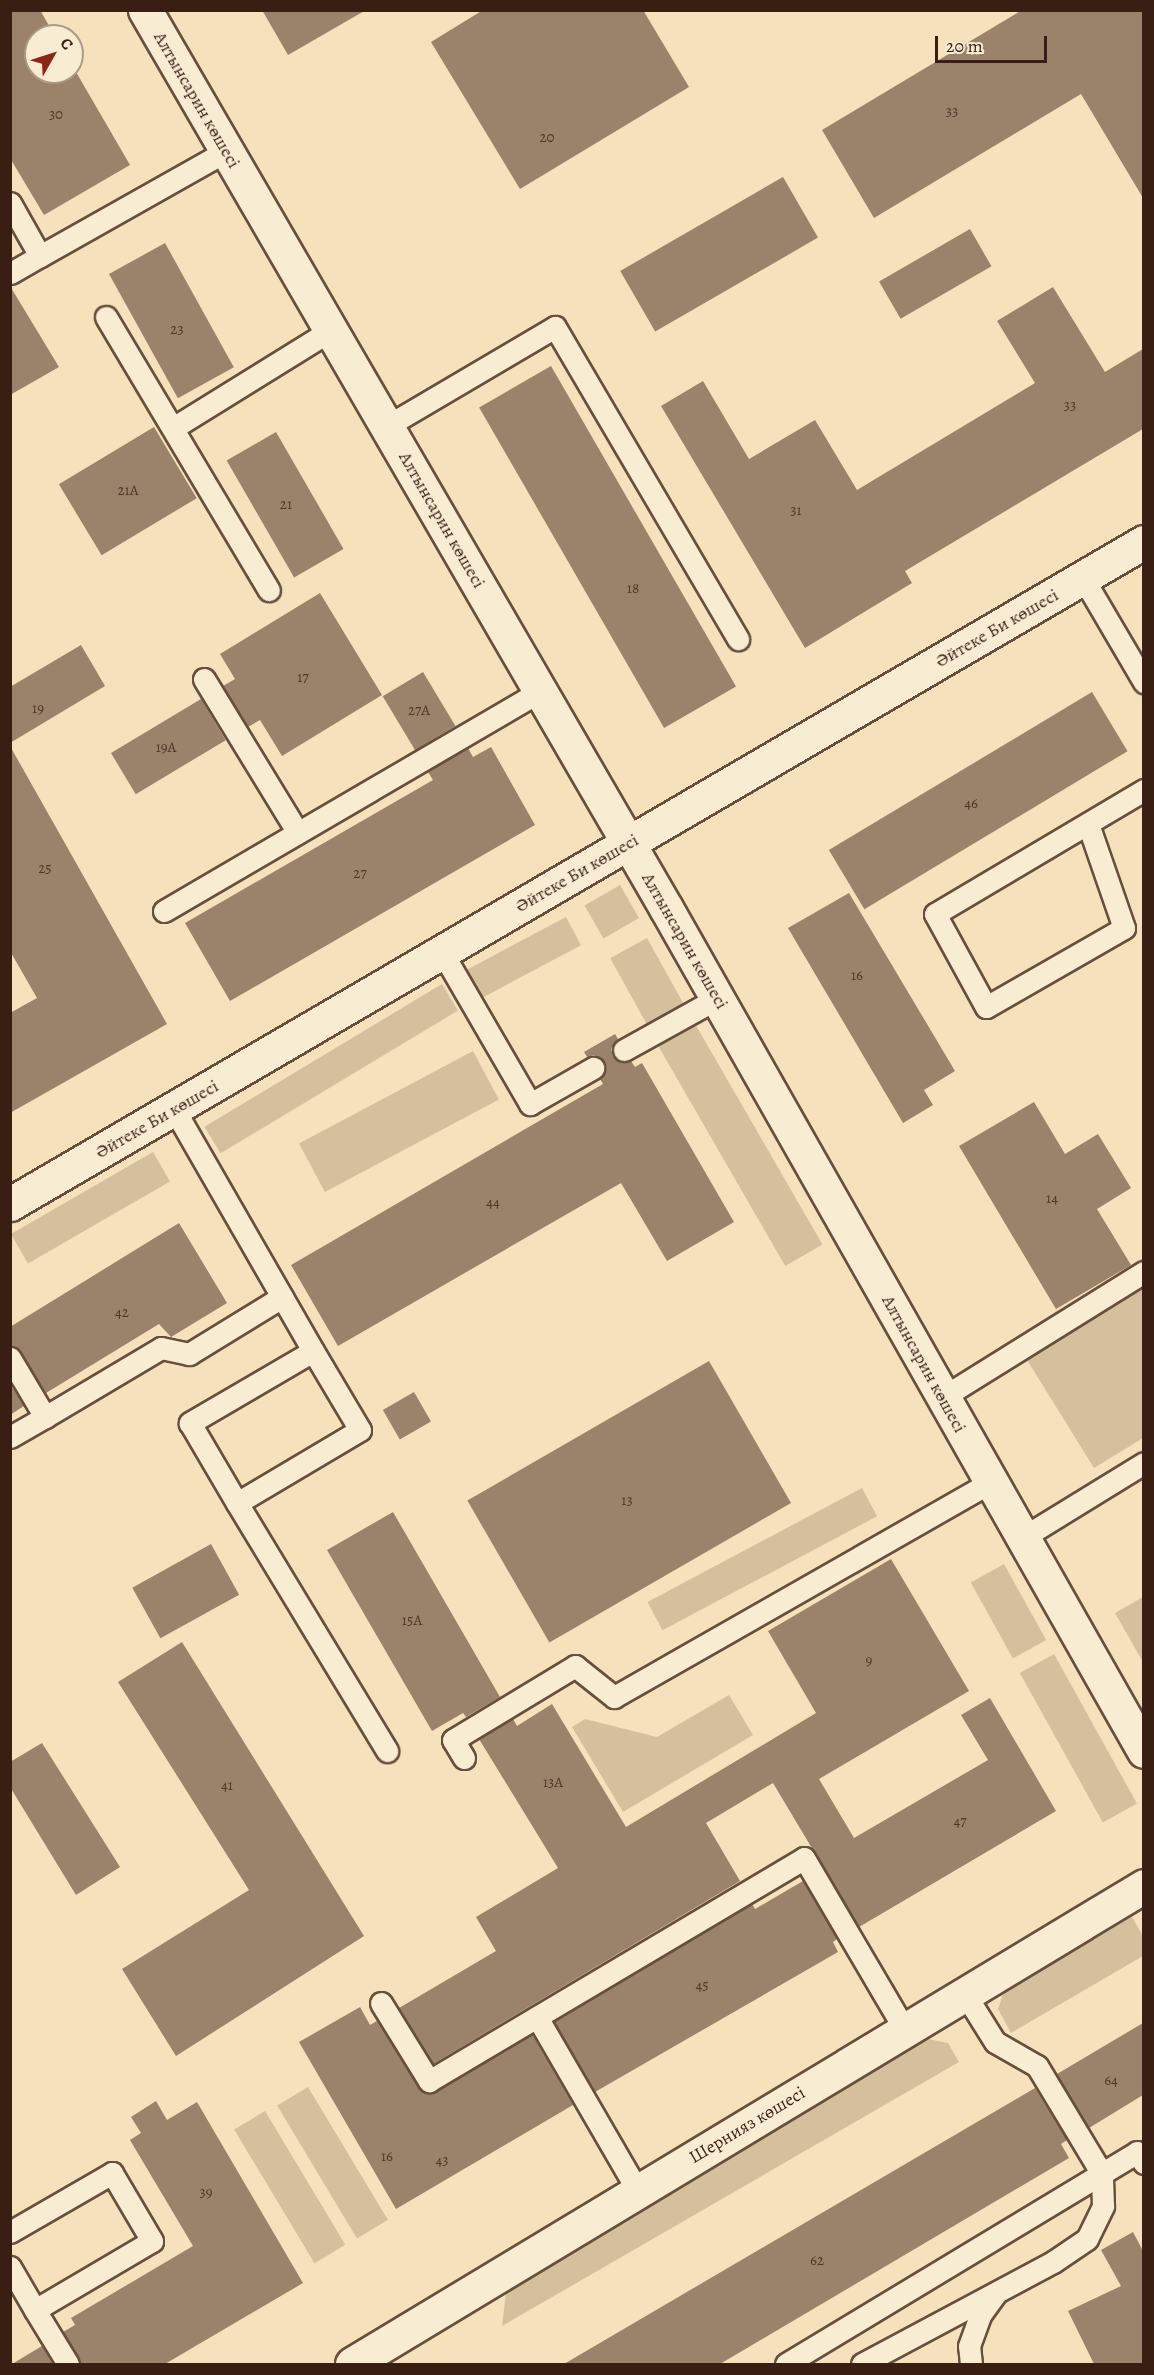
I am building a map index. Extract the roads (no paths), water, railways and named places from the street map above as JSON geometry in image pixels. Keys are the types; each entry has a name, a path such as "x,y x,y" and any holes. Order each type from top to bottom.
{"street":[{"name":"Алтынсарин көшесі","path":"145,10 718,998 1143,1751"},
{"name":"Әйтеке Би көшесі","path":"10,1204 1143,542"},
{"name":"Шернияз көшесі","path":"352,2364 1143,1886"}],"lane":[{"path":"10,273 226,151"},
{"path":"10,202 40,256"},
{"path":"106,316 269,590"},
{"path":"387,426 555,327 738,639"},
{"path":"173,428 331,330"},
{"path":"1083,578 1143,682"},
{"path":"204,679 298,833"},
{"path":"164,911 541,691"},
{"path":"1088,824 1124,928 986,1007 935,914 1143,790"},
{"path":"442,952 530,1104 593,1068"},
{"path":"624,1050 718,998"},
{"path":"174,1109 360,1430 237,1503"},
{"path":"943,1396 1143,1272"},
{"path":"10,1437 161,1348 189,1354 282,1297"},
{"path":"313,1351 190,1423 387,1751"},
{"path":"10,1358 45,1417"},
{"path":"1022,1538 1143,1462"},
{"path":"464,1758 453,1740 575,1666 614,1696 991,1482"},
{"path":"381,2003 429,2081 804,1858 905,2030"},
{"path":"862,2364 1053,2262 1087,2239 1103,2206 1102,2174 1037,2066 995,2042 965,1994"},
{"path":"537,2018 638,2191"},
{"path":"786,2364 1137,2152 1143,2163"},
{"path":"10,2232 112,2173 152,2241 36,2310"},
{"path":"10,2267 68,2364"},
{"path":"971,2364 969,2346 980,2315 999,2289"}]}
